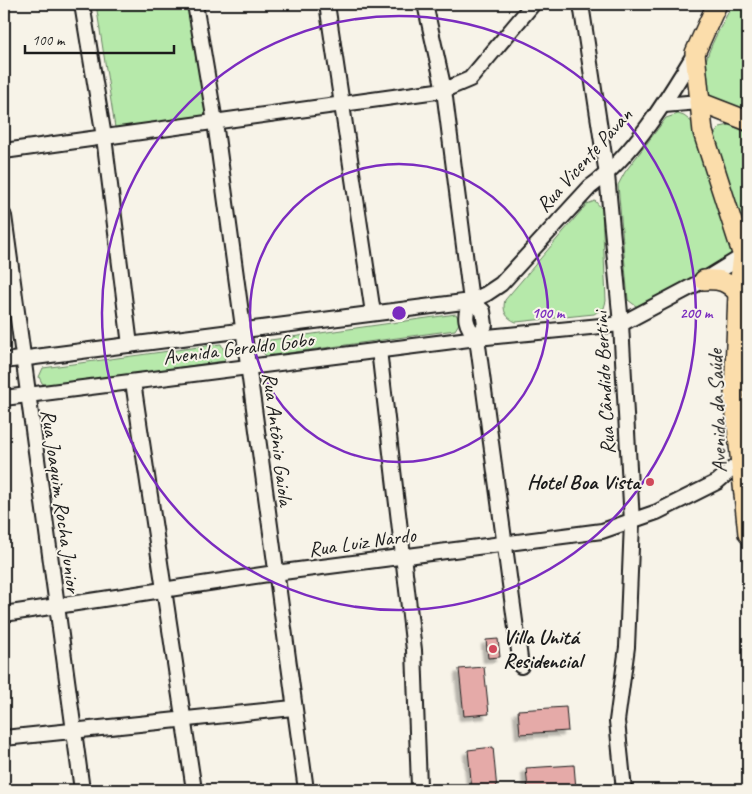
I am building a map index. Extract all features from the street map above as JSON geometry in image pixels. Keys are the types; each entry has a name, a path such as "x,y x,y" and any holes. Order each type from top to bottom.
{"main road":[{"path":"695,53 717,4"},
{"name":"Avenida da Saúde","path":"695,53 702,124 723,198 746,254 738,293 734,396 748,534"},
{"name":"Rua Vicente Pavan","path":"699,102 748,121"},
{"path":"702,124 748,121"},
{"path":"704,280 726,282 738,293"}],"street":[{"path":"82,4 104,137 130,345"},
{"name":"Rua Antônio Gaiola","path":"196,4 215,122 293,708 306,790"},
{"path":"327,4 373,313"},
{"path":"425,4 444,90 471,301 465,313 468,328 477,338 521,666"},
{"path":"4,151 444,90 470,79 533,4"},
{"name":"Rua Cândido Bertini","path":"582,4 607,175 621,324 632,522 627,646 617,721 624,790"},
{"path":"664,104 695,53"},
{"name":"Rua Vicente Pavan","path":"471,301 501,284 590,187 607,175 664,104 699,102"},
{"name":"Rua Joaquim Rocha Junior","path":"4,216 55,606 82,790"},
{"path":"621,324 704,280 746,254"},
{"name":"Avenida Geraldo Gobo","path":"4,361 471,301"},
{"name":"Avenida Geraldo Gobo","path":"4,398 477,338 621,324"},
{"path":"379,350 414,650 419,786 417,790"},
{"path":"133,382 194,790"},
{"name":"Rua Luiz Nardo","path":"4,614 402,556 602,531 658,512 717,482 740,462"},
{"path":"717,482 732,479 743,487"},
{"path":"4,738 293,708"}],"green space":[{"path":"96,4 190,4 206,120 116,134"},
{"path":"732,4 748,4 748,115 710,97 705,86 706,62 715,37"},
{"path":"678,114 693,123 734,250 727,260 640,309 628,300 618,185 625,172 666,118"},
{"path":"730,125 748,133 748,234 727,190 714,135 720,127"},
{"path":"595,201 602,209 606,301 604,308 594,314 516,322 510,318 505,311 505,300 587,204"},
{"path":"456,314 460,322 455,330 266,356 259,348 263,341"},
{"path":"221,344 226,354 224,361 48,386 42,383 39,377 43,368"}],"building":[{"name":"Villa Unitá Residencial","path":"498,639 500,657 488,658 486,640"},
{"path":"484,667 489,714 464,716 459,669"},
{"path":"566,707 568,731 520,734 518,710"},
{"path":"493,747 497,790 472,790 468,750"},
{"path":"574,765 576,789 528,790 526,768"}],"place":[{"name":"Hotel Boa Vista","path":"650,482"},
{"name":"Villa Unitá Residencial","path":"493,649"}]}
